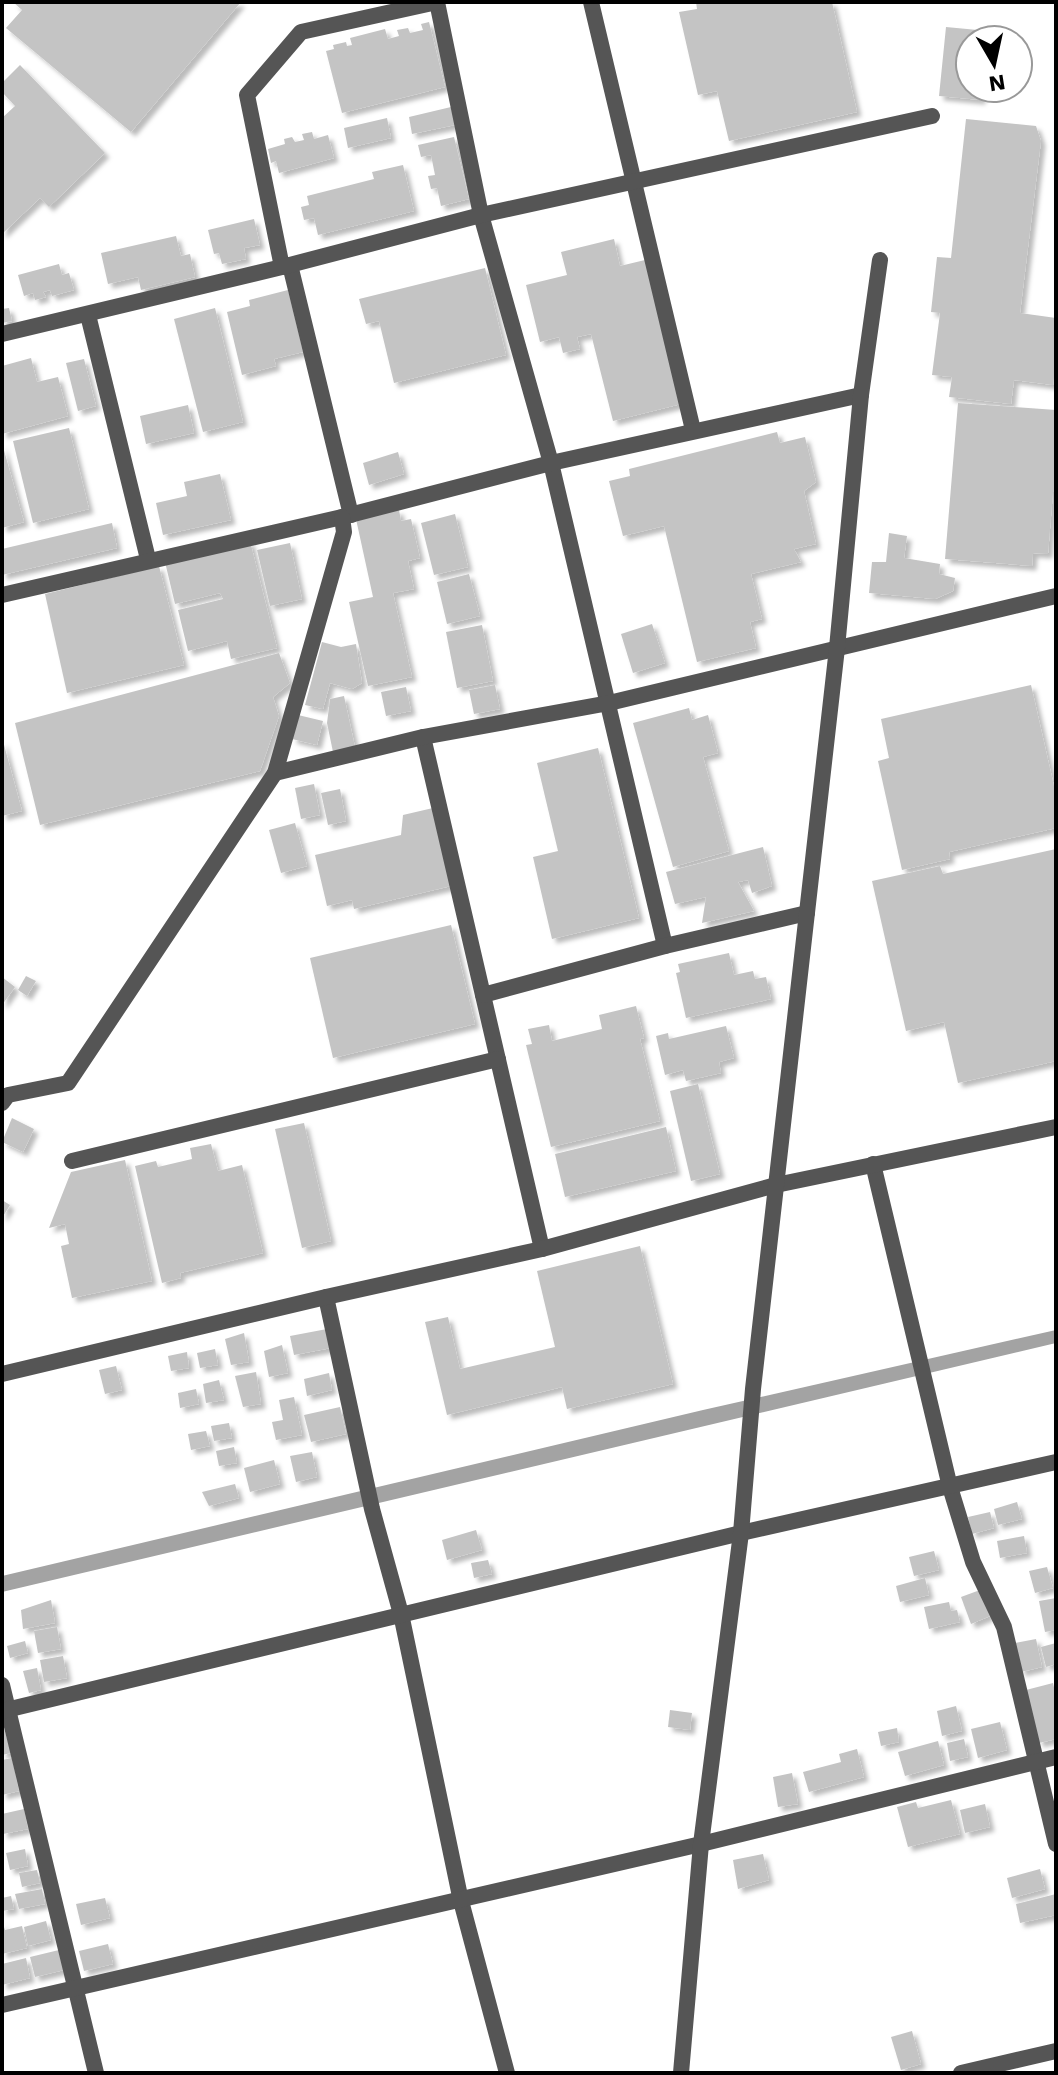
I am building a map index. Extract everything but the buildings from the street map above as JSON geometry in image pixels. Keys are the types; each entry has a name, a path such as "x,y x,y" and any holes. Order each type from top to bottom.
{"street":[{"path":"4,1096 68,1083 275,773 344,532 346,516 247,95 301,32 437,2 481,215 551,463 665,946"},
{"path":"591,2 693,430"},
{"path":"2,334 286,266 481,215 932,116"},
{"path":"681,2073 701,1844 741,1533 753,1389 837,648 861,395 880,260"},
{"path":"88,315 148,559"},
{"path":"2,595 148,559 346,516 551,463 861,395"},
{"path":"275,773 423,737 609,703 1056,596"},
{"path":"423,737 542,1249"},
{"path":"483,995 665,946 807,913"},
{"path":"72,1161 498,1059"},
{"path":"2,1374 542,1249 776,1185 1056,1127"},
{"path":"873,1164 950,1487 973,1562 1004,1627 1056,1844"},
{"path":"326,1297 372,1509 401,1614 461,1901 507,2073"},
{"path":"5,1710 741,1533 1056,1462"},
{"path":"2,1685 5,1710 96,2073"},
{"path":"2,2005 461,1901 1056,1757"},
{"path":"961,2073 1056,2051"}],"shaded area":[{"path":"1056,1330 1056,1343 2,1592 2,1576"}]}
